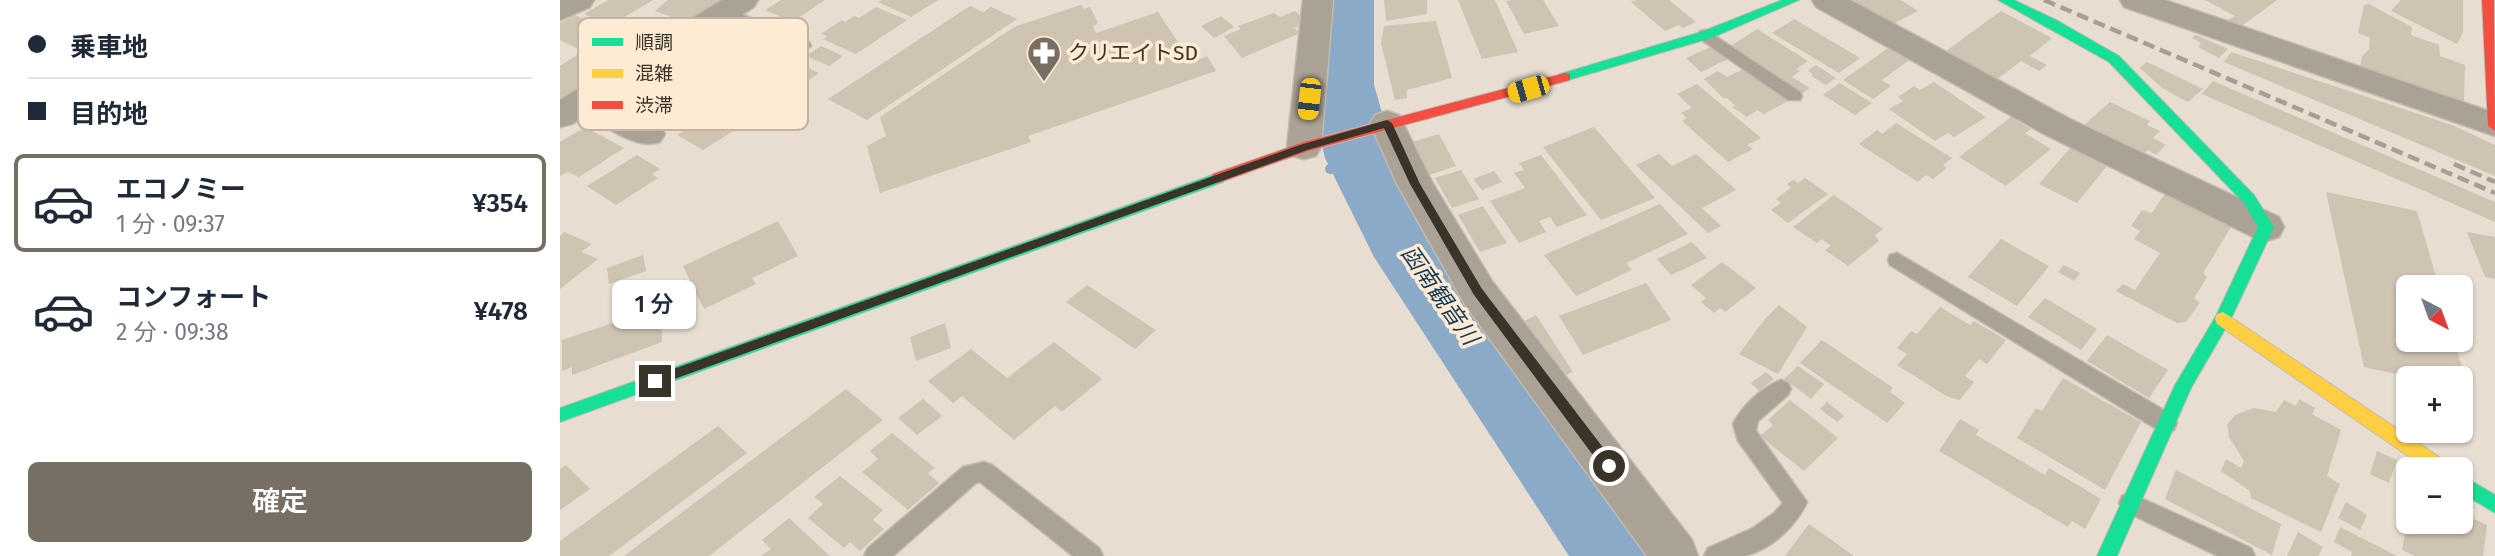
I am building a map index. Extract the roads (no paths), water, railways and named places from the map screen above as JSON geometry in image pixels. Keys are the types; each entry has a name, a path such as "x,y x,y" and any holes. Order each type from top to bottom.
{"street":[{"path":"560,11 579,0"},
{"path":"1313,144 1318,0"},
{"path":"560,415 1313,144 1502,96 1633,59 1706,35 1794,0"},
{"path":"1827,0 2058,127 2266,228"},
{"path":"2004,0 2064,29 2114,59 2249,199 2266,228"},
{"path":"2135,0 2494,126 2492,32 2488,0"},
{"path":"715,18 734,6"},
{"path":"1384,124 1415,184 1478,292 1675,556"},
{"path":"636,130 648,134"},
{"path":"2107,556 2184,385 2223,319 2266,228"},
{"path":"2223,319 2424,457"},
{"path":"2473,491 2495,505"}],"lane":[{"path":"734,6 755,18"},
{"path":"1706,35 1794,96"},
{"path":"1897,260 2166,423"},
{"path":"1716,556 1742,546 1768,531 1792,511 1796,502 1746,434 1744,424 1750,415 1781,389"},
{"path":"876,556 971,474 984,472 1091,556"},
{"path":"2130,503 2244,556"}],"waterway":[{"name":"函南観音川","path":"1344,0 1341,85 1360,158 1400,237 1623,556"},
{"path":"1330,169 1360,158"}],"railway":[{"path":"2044,0 2495,193"},
{"path":"2454,164 2495,182"}],"place":[{"name":"クリエイトSD","path":"1044,83"}]}
